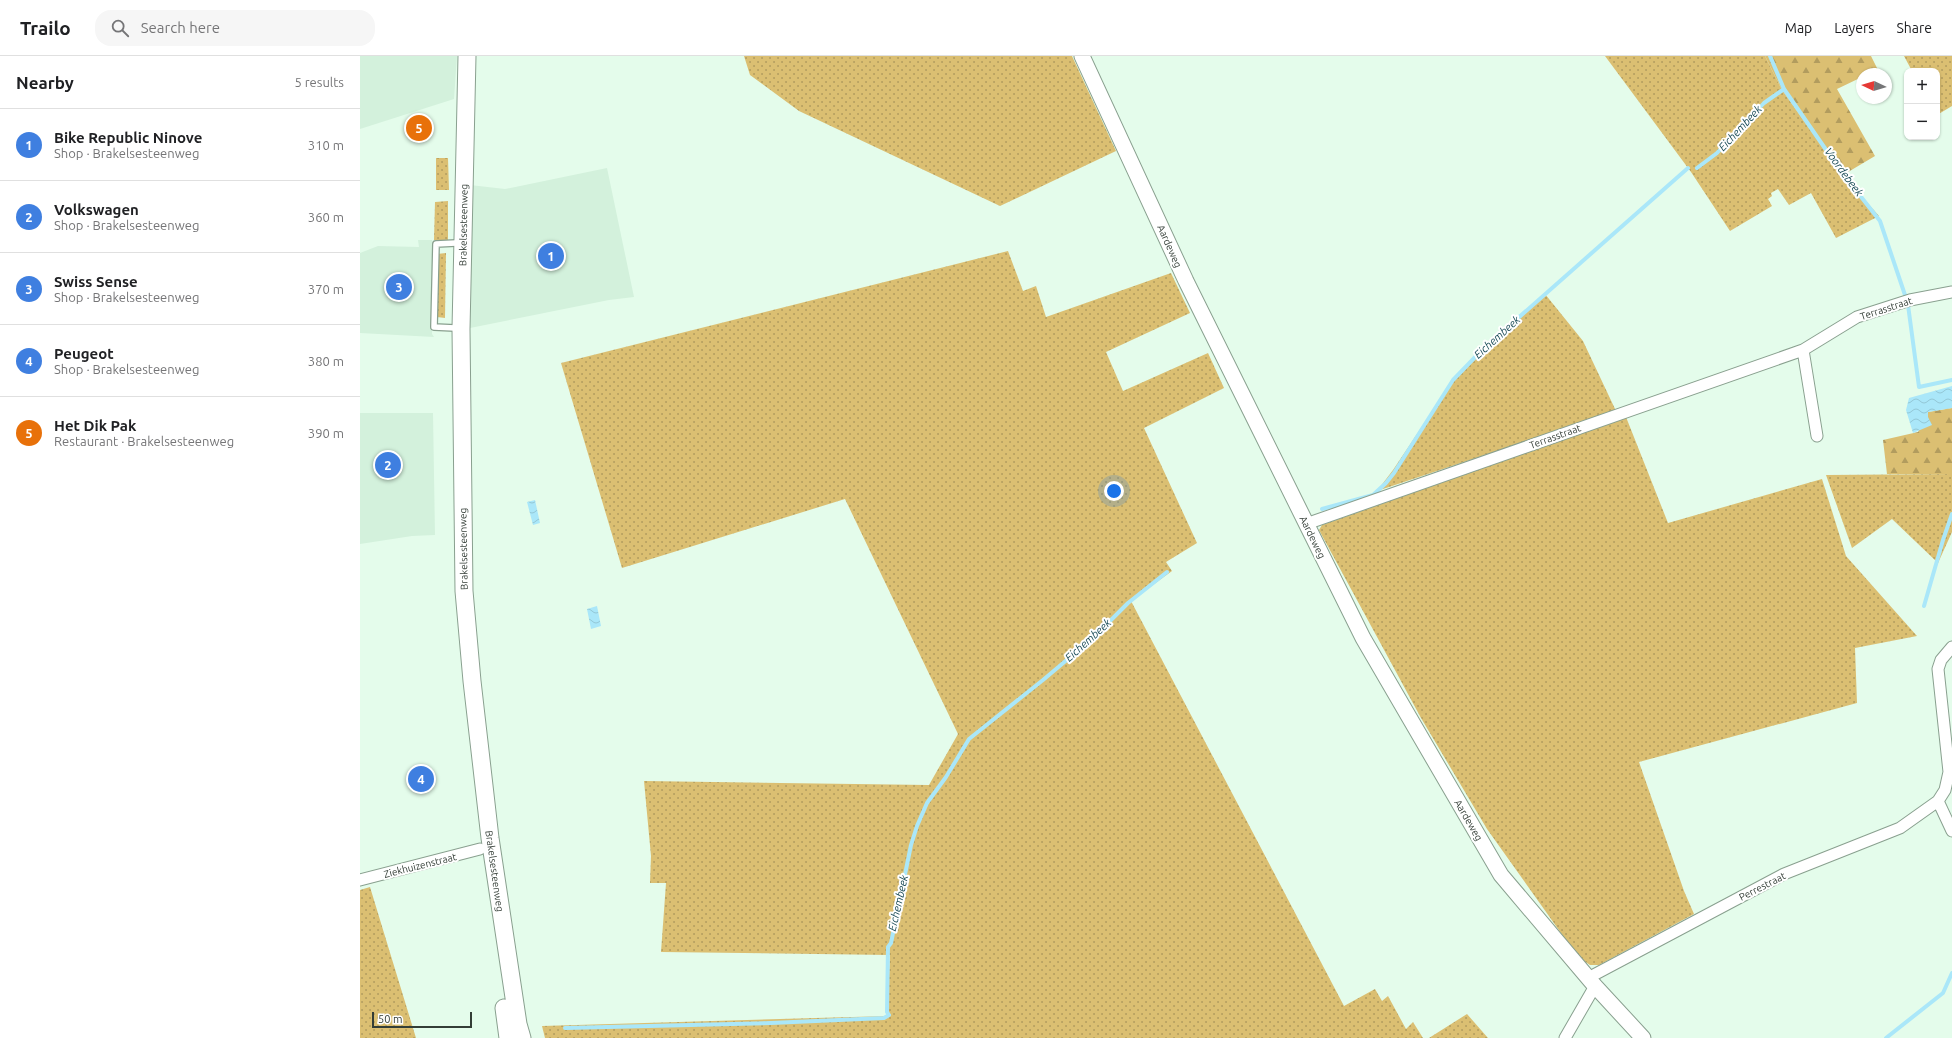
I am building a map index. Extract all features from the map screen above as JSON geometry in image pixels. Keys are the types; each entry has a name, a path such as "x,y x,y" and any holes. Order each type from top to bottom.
{"main road":[{"name":"Brakelsesteenweg","path":"460,56 453,520 462,678 480,849 498,952 508,1038"},
{"name":"Brakelsesteenweg","path":"467,56 462,329 464,591 471,674 494,877 518,1024 522,1038"}],"street":[{"name":"Aardeweg","path":"1082,56 1186,281 1363,638 1501,875 1642,1038"},
{"name":"Terrasstraat","path":"1306,524 1803,350 1857,317 1910,300 1952,292"},
{"path":"1803,350 1817,436"},
{"path":"1952,648 1941,660 1938,669 1949,772 1946,790 1938,801 1952,831"},
{"name":"Perrestraat","path":"1592,982 1784,874 1900,828 1938,801"},
{"name":"Ziekhuizenstraat","path":"360,880 480,849"},
{"path":"1565,1038 1592,982"}],"shaded area":[{"path":"360,56 457,56 454,99 360,129"},
{"path":"607,168 634,297 609,300 470,328 470,185 505,189"},
{"path":"418,240 432,240 432,334 434,337 360,333 360,253 378,246 419,247"},
{"path":"360,413 433,413 435,535 412,536 360,544"}],"green space":[{"path":"744,56 1072,56 1116,151 1000,206 799,111 750,75"},
{"path":"1605,56 1765,56 1782,90 1843,175 1879,216 1836,238 1811,193 1789,205 1778,189 1771,193 1772,196 1768,199 1772,206 1730,231 1691,172"},
{"path":"1765,56 1871,56 1877,68 1856,68 1856,80 1837,89 1875,156 1843,175 1782,90"},
{"path":"1904,56 1952,56 1952,106 1940,113 1940,68 1910,68"},
{"path":"436,158 448,158 449,190 436,190"},
{"path":"448,201 448,240 434,240 435,202"},
{"path":"1008,251 1023,291 1036,286 1046,317 1171,273 1190,313 1106,352 1123,391 1208,353 1224,388 1144,428 1197,543 1166,562 1172,571 1131,601 1344,1006 1375,989 1382,1001 1388,996 1406,1029 1413,1022 1423,1038 545,1038 542,1026 887,1016 890,955 661,952 666,883 650,883 651,856 644,781 929,785 958,734 845,499 622,568 561,363"},
{"path":"446,253 445,318 437,317 437,254"},
{"path":"1545,294 1583,341 1616,411 1377,491 1393,470 1453,380 1483,349"},
{"path":"1952,408 1952,474 1887,474 1883,440 1918,432 1928,417 1928,412"},
{"path":"1626,417 1668,523 1822,479 1846,556 1917,636 1855,648 1857,703 1639,762 1684,891 1694,914 1599,965 1590,965 1578,957 1487,829 1421,718 1319,530 1322,525"},
{"path":"1952,474 1952,532 1938,563 1892,519 1852,548 1826,475"},
{"path":"370,887 416,1038 360,1038 360,890"},
{"path":"1467,1014 1488,1038 1429,1038"}],"water":[{"path":"1952,386 1952,408 1928,412 1928,417 1932,425 1913,433 1906,410 1909,398"},
{"path":"535,500 540,523 533,525 527,502"},
{"path":"597,606 601,626 591,629 587,609"}],"waterway":[{"name":"Voordebeek","path":"1770,56 1784,89 1840,170 1880,221 1905,295"},
{"name":"Eichembeek","path":"1697,168 1717,153 1764,103 1784,89"},
{"name":"Eichembeek","path":"1322,509 1373,495 1386,483 1394,473 1453,380 1483,349 1688,168"},
{"name":"Voordebeek","path":"1908,305 1919,387 1952,380"},
{"name":"Voordebeek","path":"1924,606 1952,514"},
{"name":"Eichembeek","path":"565,1028 771,1023 884,1018 889,1015 887,1012 888,947 891,943 911,845 927,803 946,777 969,739 1094,637 1128,603 1167,572"},
{"path":"1886,1038 1943,993 1952,973"}],"place":[{"name":"Het Dik Pak","path":"419,128"},
{"name":"Bike Republic Ninove","path":"551,256"},
{"name":"Swiss Sense","path":"399,287"},
{"name":"Volkswagen","path":"388,465"},
{"name":"Peugeot","path":"421,779"}]}
